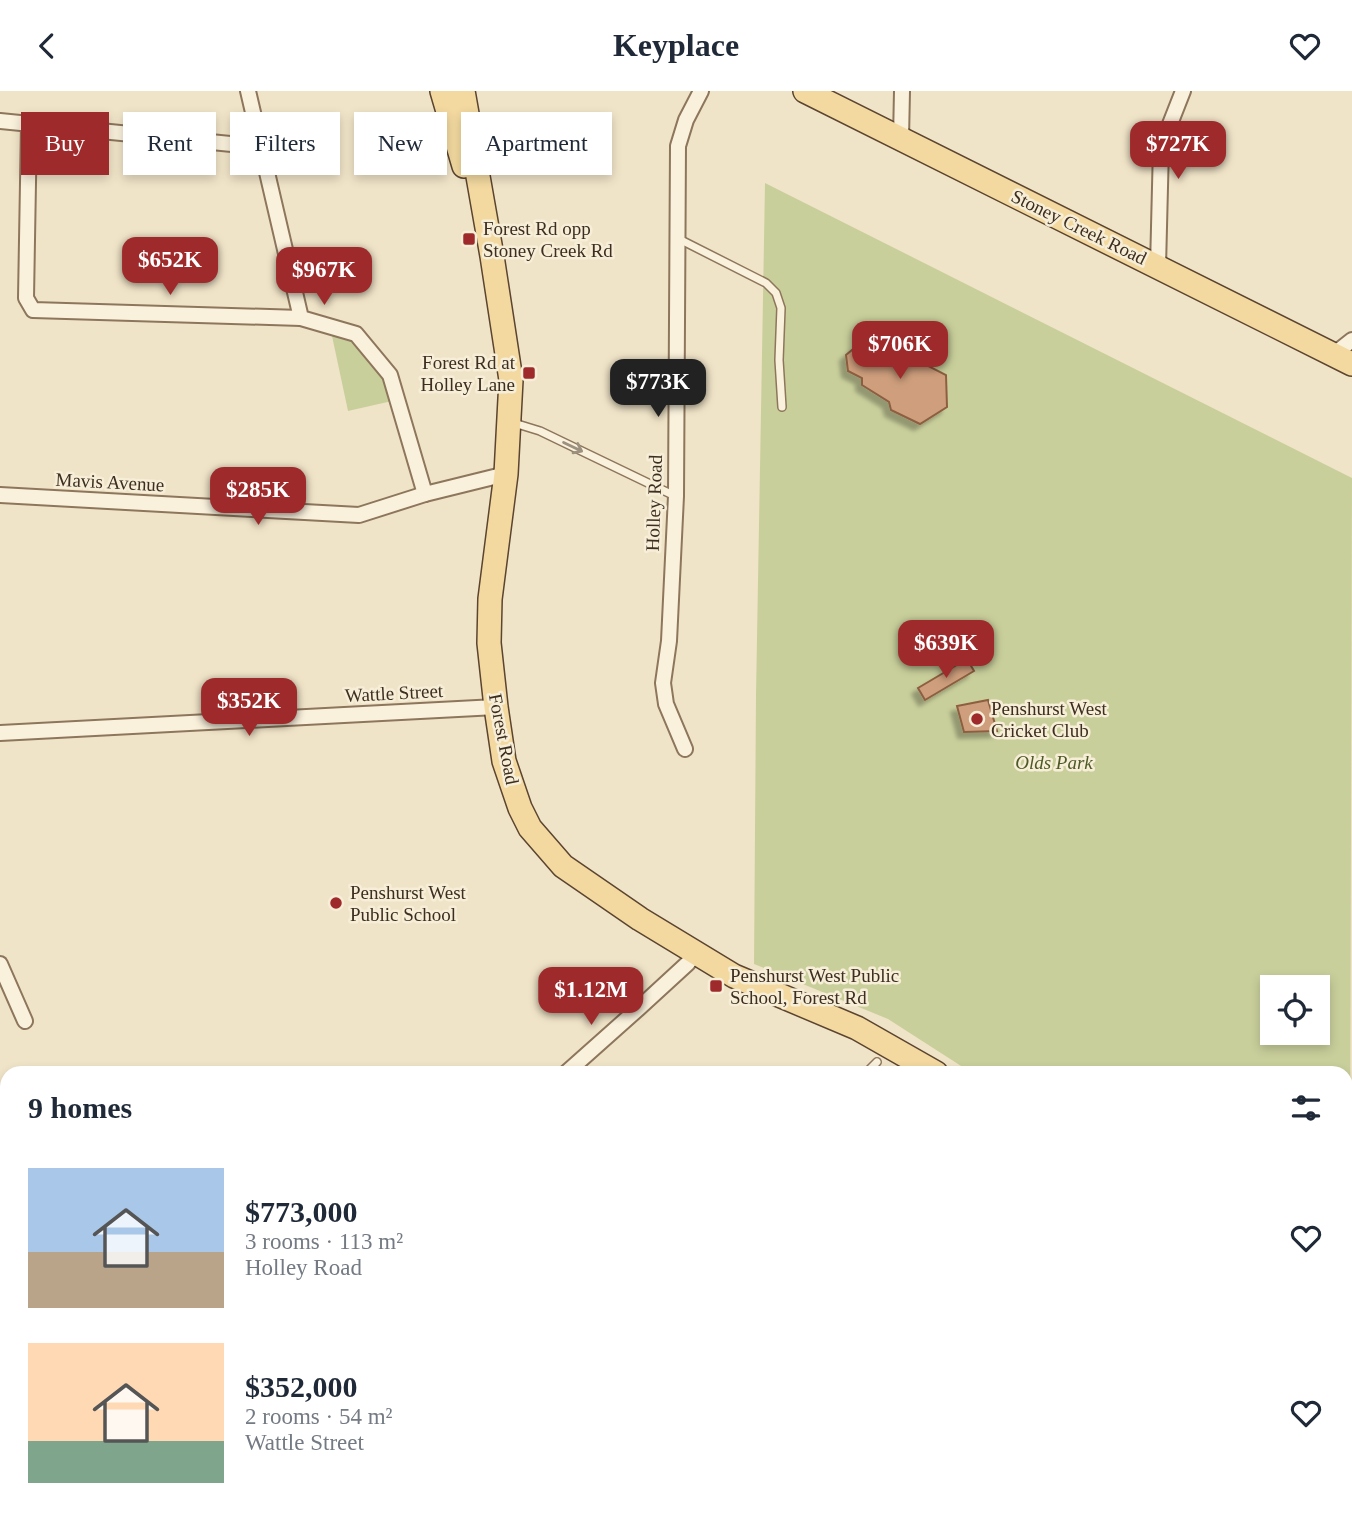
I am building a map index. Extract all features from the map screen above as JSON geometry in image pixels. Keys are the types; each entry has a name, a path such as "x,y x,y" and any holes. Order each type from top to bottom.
{"main road":[{"name":"Forest Road","path":"442,91 492,256"},
{"name":"Forest Road","path":"463,91 511,380 506,474 489,619 496,708 505,761 514,793 530,828 546,849 585,883 734,977 857,1028 924,1066"},
{"name":"Stoney Creek Road","path":"805,91 1343,360"}],"street":[{"path":"248,91 253,112"},
{"name":"Holley Road","path":"685,749 666,704 663,684 669,641 676,496 678,146 686,120 701,91"},
{"path":"901,139 902,91"},
{"path":"1158,267 1161,148 1183,91"},
{"path":"0,121 21,124"},
{"path":"109,133 230,144"},
{"path":"28,175 26,298 33,310 301,318 356,334 390,375 425,493"},
{"path":"268,175 301,318"},
{"path":"1343,360 1352,340"},
{"name":"Mavis Avenue","path":"0,495 359,515 425,493 506,474"},
{"name":"Wattle Street","path":"0,733 496,708"},
{"path":"580,1066 695,953"},
{"path":"0,964 25,1021"}],"lane":[{"path":"677,238 766,283 776,293 781,308 779,360 782,407"},
{"path":"510,422 540,431 676,496"},
{"path":"873,1066 877,1062"}],"green space":[{"name":"Olds Park","path":"765,183 1352,478 1350,1066 961,1066 888,1019 754,964"},
{"path":"332,336 354,342 384,376 392,401 348,411"}],"building":[{"path":"874,338 946,375 947,407 920,424 891,410 889,402 862,385 862,378 848,371 846,355 858,345 866,351"},
{"path":"967,659 974,671 925,700 918,688"},
{"name":"Penshurst West Cricket Club","path":"988,700 997,731 964,732 957,706"}],"place":[{"name":"Forest Rd opp Stoney Creek Rd","path":"469,239"},
{"name":"Forest Rd at Holley Lane","path":"529,373"},
{"name":"Penshurst West Cricket Club","path":"977,719"},
{"name":"Penshurst West Public School","path":"336,903"},
{"name":"Penshurst West Public School, Forest Rd","path":"716,986"}]}
